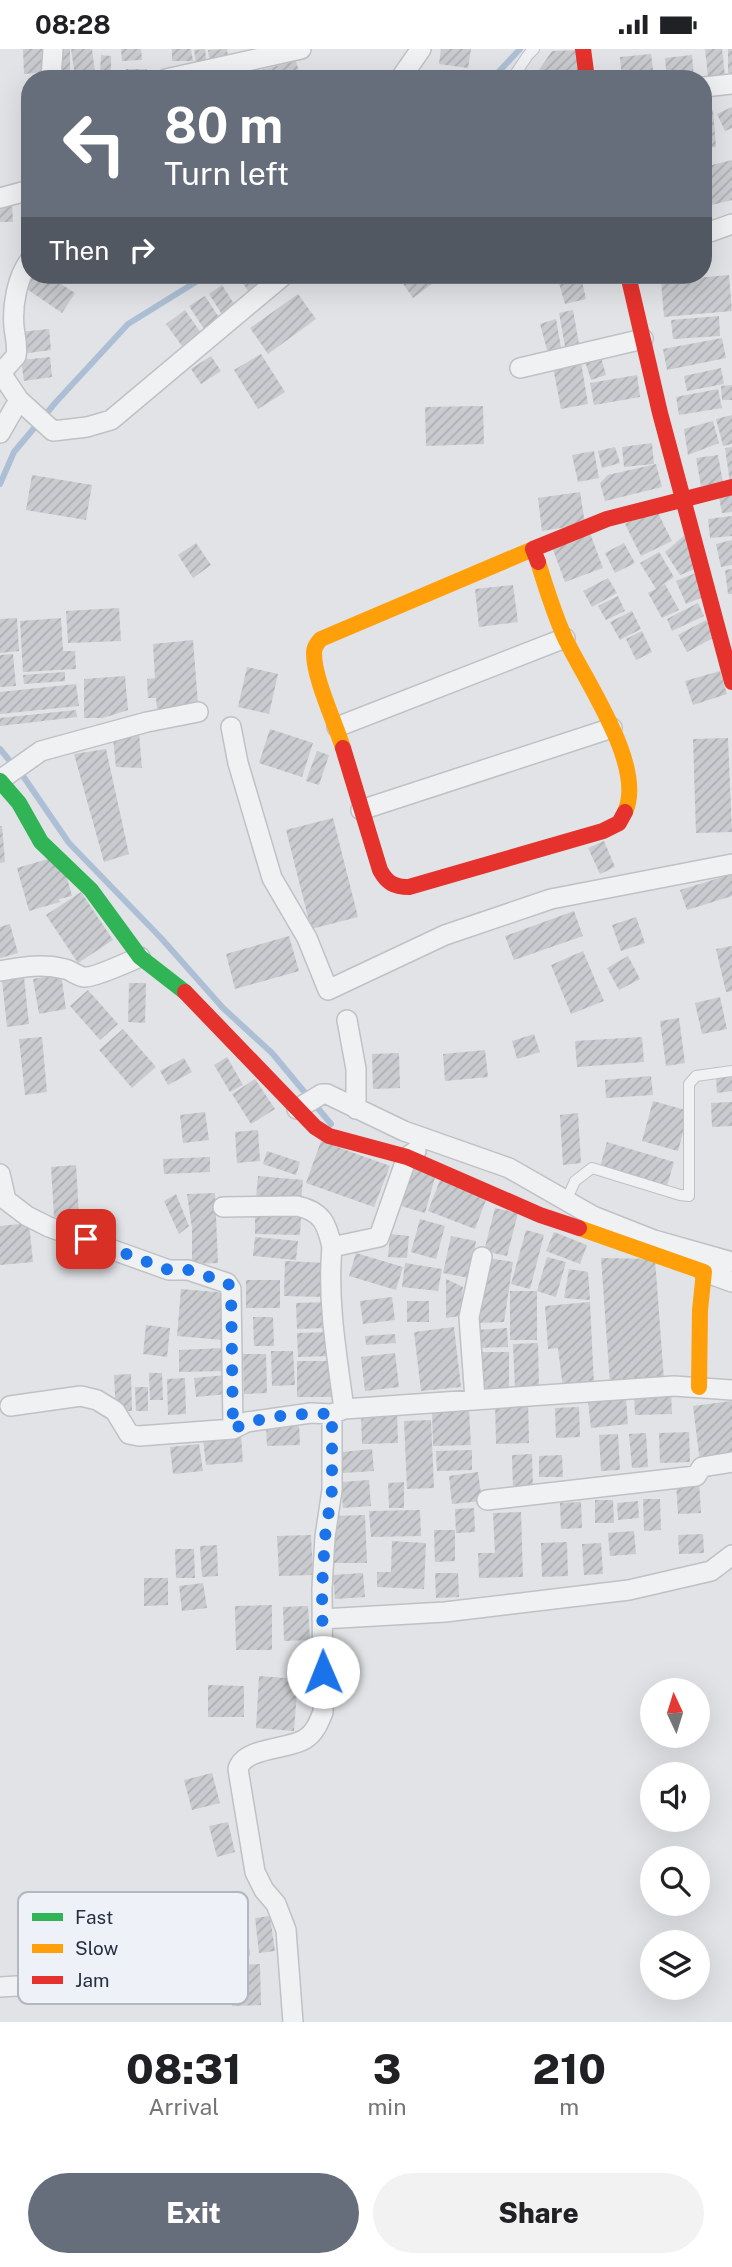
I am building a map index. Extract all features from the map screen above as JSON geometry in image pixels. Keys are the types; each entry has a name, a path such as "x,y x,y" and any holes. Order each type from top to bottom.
{"street":[{"path":"52,70 53,49"},
{"path":"207,70 302,49"},
{"path":"406,70 421,49"},
{"path":"583,49 586,70"},
{"path":"712,86 732,84"},
{"path":"0,198 21,192"},
{"path":"712,231 732,224"},
{"path":"21,276 13,323 16,356 0,373 24,405 54,431 87,427 111,420 273,284"},
{"path":"630,284 682,498 732,683"},
{"path":"520,368 643,339"},
{"path":"0,433 24,405"},
{"path":"533,549 565,638 612,728 630,775 627,811 620,823 603,831 409,887 395,888 385,881 361,810 337,727 319,678 314,653 316,644 321,639 533,549 607,520 682,498 732,487"},
{"path":"337,727 565,638"},
{"path":"198,712 147,722 41,751 0,781 19,803 41,842 91,890 140,957 197,1003 239,1051 307,1103 315,1127 329,1136 418,1149 509,1168 593,1216 654,1240 732,1262"},
{"path":"231,727 238,763 272,877 307,937 328,990 445,935 551,899 732,865"},
{"path":"361,810 612,728"},
{"path":"0,971 45,966 67,969 84,977 97,975 140,957"},
{"path":"347,1020 356,1069 355,1109"},
{"path":"307,1103 327,1094 418,1149 540,1215 732,1282"},
{"path":"332,1247 379,1237 418,1149"},
{"path":"0,1174 6,1200 27,1216 49,1227 169,1270 188,1270 228,1283 231,1289 233,1429"},
{"path":"223,1207 307,1208 322,1217 332,1247 330,1275 338,1412 332,1490 325,1537 323,1712 319,1724 304,1740 249,1756 240,1763 238,1769 255,1872 264,1890 276,1904 286,1930 293,2022"},
{"path":"475,1399 468,1317 482,1257"},
{"path":"699,1387 700,1310 704,1272"},
{"path":"10,1406 81,1396 97,1400 115,1411 125,1429 133,1436 233,1429 247,1422 284,1416 475,1399 674,1386 732,1390"},
{"path":"488,1500 696,1476 701,1467 732,1462"},
{"path":"322,1619 445,1612 629,1590 711,1571 732,1555"}],"lane":[{"path":"518,70 534,49"},
{"path":"566,1201 575,1181 592,1168 689,1196 689,1084 696,1076 732,1071"}],"building":[{"path":"23,49 44,49 45,70 24,70"},
{"path":"54,49 70,49 70,70 55,70"},
{"path":"71,49 92,49 95,70 74,70"},
{"path":"121,49 141,49 142,60 122,61"},
{"path":"172,49 191,49 193,61 172,61"},
{"path":"205,49 207,68 197,69 194,50"},
{"path":"227,49 229,64 210,66 208,50"},
{"path":"441,49 471,49 468,68 439,64"},
{"path":"705,49 722,49 725,75 712,77 712,70 707,70"},
{"path":"728,49 732,49 732,73 728,73"},
{"path":"579,50 580,70 539,70 552,51"},
{"path":"651,54 653,70 621,70 620,57"},
{"path":"101,55 111,56 111,70 100,70"},
{"path":"692,55 693,70 666,70 665,58"},
{"path":"296,61 298,70 261,70"},
{"path":"732,107 732,128 725,131 717,114"},
{"path":"712,110 716,147 712,147"},
{"path":"732,160 732,200 712,205 712,165"},
{"path":"0,201 12,201 13,222 0,222"},
{"path":"729,275 732,311 664,317 661,284 712,284 712,276"},
{"path":"26,284 61,284 75,293 62,313 24,287"},
{"path":"243,284 261,284 249,292"},
{"path":"403,284 432,284 413,298"},
{"path":"559,284 583,284 586,299 565,304"},
{"path":"222,285 238,310 225,319 209,294"},
{"path":"298,294 316,319 268,354 250,328"},
{"path":"205,296 222,322 206,332 189,306"},
{"path":"185,310 201,333 182,346 166,324"},
{"path":"573,310 580,350 566,352 559,313"},
{"path":"719,316 720,336 673,339 671,320"},
{"path":"556,319 562,353 549,357 540,324"},
{"path":"49,329 51,350 21,354 19,332"},
{"path":"722,338 726,358 667,370 663,349"},
{"path":"261,354 285,392 258,409 234,370"},
{"path":"600,354 606,375 591,380 584,358"},
{"path":"211,356 221,371 201,384 191,369"},
{"path":"50,357 52,377 24,381 21,360"},
{"path":"581,362 588,404 561,409 553,367"},
{"path":"721,368 724,384 687,391 684,376"},
{"path":"637,375 640,397 594,405 590,383"},
{"path":"732,385 732,400 722,400 721,386"},
{"path":"718,389 722,408 679,415 676,397"},
{"path":"483,406 484,444 426,446 425,407"},
{"path":"732,415 732,444 723,446 716,419"},
{"path":"713,421 719,443 688,455 684,429"},
{"path":"652,443 654,464 624,467 622,447"},
{"path":"615,447 620,463 602,468 598,451"},
{"path":"732,447 732,483 730,483 725,448"},
{"path":"594,451 599,478 578,482 572,455"},
{"path":"718,455 723,483 701,486 696,458"},
{"path":"656,464 662,487 605,501 600,483 608,475"},
{"path":"32,475 92,485 86,520 26,510"},
{"path":"732,490 732,512 722,513 718,492"},
{"path":"580,492 585,524 542,531 538,498"},
{"path":"656,509 672,541 641,556 625,524"},
{"path":"732,516 732,536 710,538 708,519"},
{"path":"590,533 603,568 565,582 552,547"},
{"path":"685,535 698,568 680,575 665,552"},
{"path":"732,540 732,565 721,567 716,544"},
{"path":"196,543 211,565 193,578 178,555"},
{"path":"624,543 635,563 615,573 605,553"},
{"path":"659,552 674,577 656,589 640,563"},
{"path":"732,569 732,594 728,594 725,570"},
{"path":"698,572 708,595 686,604 676,581"},
{"path":"608,578 617,593 592,607 583,591"},
{"path":"665,584 679,610 662,618 648,593"},
{"path":"513,585 518,622 479,627 475,589"},
{"path":"618,596 625,611 606,620 598,606"},
{"path":"698,603 704,616 672,631 667,619"},
{"path":"119,608 121,641 68,643 66,611"},
{"path":"632,611 641,629 620,640 610,622"},
{"path":"17,618 19,651 0,653 0,619"},
{"path":"61,618 63,651 75,651 76,669 23,672 20,621"},
{"path":"706,620 715,637 687,652 678,635"},
{"path":"642,631 652,652 636,660 626,639"},
{"path":"193,640 198,704 185,704 186,714 158,717 156,698 148,698 147,679 155,678 153,644"},
{"path":"13,654 16,686 0,687 0,655"},
{"path":"247,667 278,674 269,714 238,707"},
{"path":"720,671 727,694 693,705 685,681"},
{"path":"65,672 65,681 24,684 23,675"},
{"path":"125,676 128,710 103,718 84,718 84,679"},
{"path":"76,684 79,706 0,714 0,692"},
{"path":"76,710 77,717 0,726 0,718"},
{"path":"270,729 313,743 302,777 259,763"},
{"path":"139,733 142,768 116,767 113,738"},
{"path":"728,738 732,832 696,833 693,739"},
{"path":"106,749 129,854 104,862 74,754"},
{"path":"317,751 329,755 319,785 306,781"},
{"path":"333,818 358,917 311,929 286,830"},
{"path":"0,826 5,862 0,863"},
{"path":"604,841 615,867 600,874 588,848"},
{"path":"48,859 63,864 72,896 29,911 17,868"},
{"path":"732,874 732,896 687,910 680,890"},
{"path":"81,892 113,940 78,963 46,915"},
{"path":"574,911 583,936 514,960 505,936"},
{"path":"636,917 645,943 621,951 612,925"},
{"path":"10,924 18,953 0,958 0,927"},
{"path":"289,936 299,971 235,989 226,954"},
{"path":"732,946 732,991 726,992 716,949"},
{"path":"583,951 604,1001 571,1014 551,965"},
{"path":"628,956 640,979 619,990 607,968"},
{"path":"61,974 66,1009 39,1014 33,979"},
{"path":"24,977 29,1024 7,1027 2,980"},
{"path":"129,983 146,983 145,1023 128,1022"},
{"path":"88,990 118,1024 100,1040 70,1006"},
{"path":"720,997 727,1029 702,1034 695,1003"},
{"path":"679,1018 685,1063 666,1066 660,1021"},
{"path":"123,1029 156,1067 132,1088 99,1050"},
{"path":"534,1034 540,1052 517,1059 512,1041"},
{"path":"42,1037 47,1092 25,1095 19,1039"},
{"path":"642,1037 644,1062 577,1067 575,1041"},
{"path":"485,1050 488,1077 445,1081 443,1054"},
{"path":"399,1053 400,1088 373,1089 372,1054"},
{"path":"227,1057 243,1085 230,1092 214,1065"},
{"path":"184,1058 192,1072 168,1085 160,1071"},
{"path":"651,1076 653,1095 606,1098 605,1080"},
{"path":"732,1076 732,1091 717,1093 716,1078"},
{"path":"255,1079 275,1109 251,1124 232,1094"},
{"path":"653,1101 689,1111 678,1151 642,1141"},
{"path":"732,1102 732,1126 712,1127 711,1103"},
{"path":"205,1112 209,1140 183,1143 180,1115"},
{"path":"578,1113 581,1163 563,1165 560,1115"},
{"path":"258,1130 260,1161 237,1163 235,1132"},
{"path":"321,1141 390,1166 374,1207 306,1183"},
{"path":"607,1142 674,1162 667,1186 600,1167"},
{"path":"267,1151 300,1162 296,1175 263,1164"},
{"path":"210,1157 210,1172 164,1174 163,1159"},
{"path":"76,1165 79,1215 54,1217 51,1167"},
{"path":"412,1167 436,1174 425,1213 401,1206"},
{"path":"442,1175 489,1192 475,1229 428,1211"},
{"path":"258,1176 303,1180 301,1202 256,1198"},
{"path":"215,1193 218,1263 192,1264 192,1228 187,1194"},
{"path":"176,1194 189,1226 179,1234 164,1201"},
{"path":"495,1208 518,1213 507,1256 484,1251"},
{"path":"255,1216 301,1217 300,1235 255,1234"},
{"path":"420,1219 445,1226 436,1259 411,1252"},
{"path":"29,1223 33,1262 0,1265 0,1226"},
{"path":"526,1230 544,1235 530,1289 511,1284"},
{"path":"554,1232 587,1245 580,1264 546,1251"},
{"path":"390,1234 409,1236 407,1258 388,1257"},
{"path":"451,1236 476,1241 469,1278 443,1273"},
{"path":"255,1237 298,1241 296,1260 253,1256"},
{"path":"356,1253 403,1267 396,1290 349,1276"},
{"path":"547,1257 566,1262 556,1297 537,1291"},
{"path":"488,1258 513,1262 504,1322 477,1323"},
{"path":"601,1258 655,1259 664,1380 610,1384"},
{"path":"285,1261 327,1263 325,1297 284,1296"},
{"path":"405,1263 442,1269 438,1291 402,1287"},
{"path":"569,1269 588,1272 590,1300 564,1298"},
{"path":"446,1279 463,1287 460,1316 446,1318"},
{"path":"246,1280 280,1280 280,1308 246,1308"},
{"path":"181,1289 227,1293 222,1340 177,1336"},
{"path":"510,1291 537,1291 537,1340 510,1340"},
{"path":"392,1297 395,1320 363,1324 360,1301"},
{"path":"407,1301 429,1301 429,1322 407,1322"},
{"path":"326,1302 327,1328 297,1329 296,1303"},
{"path":"590,1302 594,1385 563,1388 558,1348 548,1349 545,1306"},
{"path":"253,1317 273,1317 274,1346 254,1346"},
{"path":"146,1325 170,1328 167,1357 143,1354"},
{"path":"454,1327 461,1387 421,1391 414,1332"},
{"path":"507,1328 508,1347 477,1348 476,1330"},
{"path":"331,1332 331,1356 298,1357 297,1333"},
{"path":"395,1334 396,1343 366,1345 365,1336"},
{"path":"538,1343 539,1388 515,1388 513,1344"},
{"path":"223,1348 224,1371 179,1372 179,1350"},
{"path":"271,1351 293,1351 295,1385 272,1386"},
{"path":"482,1352 509,1352 509,1388 482,1388"},
{"path":"395,1353 399,1387 365,1391 361,1357"},
{"path":"243,1354 266,1354 267,1393 244,1394"},
{"path":"297,1361 336,1361 337,1397 297,1397"},
{"path":"149,1373 162,1373 163,1400 150,1400"},
{"path":"131,1374 132,1411 116,1411 114,1375"},
{"path":"226,1375 227,1394 196,1397 194,1378"},
{"path":"185,1378 186,1414 168,1415 167,1379"},
{"path":"135,1387 148,1387 148,1411 136,1411"},
{"path":"671,1392 672,1414 635,1415 634,1393"},
{"path":"528,1399 529,1443 496,1444 495,1400"},
{"path":"626,1399 628,1424 591,1428 588,1402"},
{"path":"732,1401 732,1458 700,1462 693,1406"},
{"path":"579,1407 580,1437 556,1438 555,1408"},
{"path":"469,1410 471,1445 433,1446 432,1411"},
{"path":"397,1412 398,1443 362,1444 361,1414"},
{"path":"431,1420 434,1488 407,1489 404,1421"},
{"path":"299,1424 300,1445 267,1446 266,1426"},
{"path":"689,1432 690,1462 660,1463 659,1433"},
{"path":"646,1433 648,1467 632,1468 629,1434"},
{"path":"618,1434 620,1470 601,1471 599,1435"},
{"path":"241,1436 243,1462 206,1465 203,1439"},
{"path":"199,1444 203,1471 173,1474 170,1447"},
{"path":"372,1449 374,1471 343,1473 342,1452"},
{"path":"472,1450 472,1470 437,1471 436,1451"},
{"path":"532,1454 533,1489 513,1490 512,1455"},
{"path":"562,1455 563,1477 539,1477 539,1456"},
{"path":"478,1472 482,1501 452,1504 449,1476"},
{"path":"369,1480 371,1506 343,1508 341,1482"},
{"path":"404,1482 404,1508 389,1508 388,1483"},
{"path":"699,1482 701,1513 678,1514 676,1483"},
{"path":"643,1499 660,1499 661,1530 644,1531"},
{"path":"595,1500 613,1500 614,1523 595,1523"},
{"path":"638,1501 639,1518 618,1520 617,1503"},
{"path":"581,1502 582,1528 561,1529 560,1503"},
{"path":"474,1508 475,1532 456,1533 455,1509"},
{"path":"420,1510 421,1536 371,1537 369,1511"},
{"path":"521,1512 523,1577 479,1578 478,1553 495,1553 493,1513"},
{"path":"365,1515 367,1563 334,1563 333,1516"},
{"path":"434,1530 455,1530 455,1561 435,1562"},
{"path":"634,1531 636,1554 610,1556 608,1533"},
{"path":"703,1534 704,1553 679,1554 678,1535"},
{"path":"311,1535 313,1575 279,1576 277,1536"},
{"path":"392,1541 426,1543 424,1589 377,1587 377,1572 391,1572"},
{"path":"567,1542 568,1576 542,1577 541,1543"},
{"path":"601,1543 603,1574 584,1575 582,1544"},
{"path":"217,1545 218,1576 202,1577 200,1546"},
{"path":"175,1549 194,1549 195,1578 176,1578"},
{"path":"363,1573 365,1597 335,1599 333,1575"},
{"path":"435,1573 458,1573 459,1597 436,1598"},
{"path":"144,1578 168,1578 168,1605 144,1606"},
{"path":"203,1583 207,1608 182,1611 179,1586"},
{"path":"272,1605 272,1650 236,1650 235,1606"},
{"path":"308,1606 310,1640 284,1641 283,1607"},
{"path":"259,1676 298,1679 294,1731 256,1728"},
{"path":"208,1685 244,1686 244,1717 208,1717"},
{"path":"212,1773 220,1803 192,1810 184,1780"},
{"path":"228,1822 235,1852 217,1857 209,1826"},
{"path":"270,1916 275,1951 259,1953 255,1918"},
{"path":"248,1964 260,1964 261,2005 232,2006 248,2004"}],"waterway":[{"path":"500,70 520,49"},
{"path":"0,484 14,452 128,324 192,284"},
{"path":"0,749 9,760"},
{"path":"23,776 69,843 161,938 223,1008 272,1053 331,1124"}],"traffic: fast":[{"path":"0,781 19,803 41,842 91,890 140,957 185,992"}],"traffic: slow":[{"path":"343,748 317,675 314,653 321,639 533,549"},
{"path":"538,562 565,638 621,748 629,793 625,812"},
{"path":"579,1228 704,1272 700,1310 699,1387"}],"traffic: jam":[{"path":"583,49 586,70"},
{"path":"630,284 660,413 732,682"},
{"path":"538,562 533,549 607,519 732,487"},
{"path":"343,748 380,870 388,881 399,886 409,887 603,831 619,823 625,812"},
{"path":"185,992 315,1127 329,1136 407,1157 540,1215 579,1228"}],"route":[{"path":"86,1239 169,1270 188,1270 228,1283 231,1289 233,1429 247,1422 284,1416 332,1414 332,1490 325,1537 322,1588 323,1672"}]}
